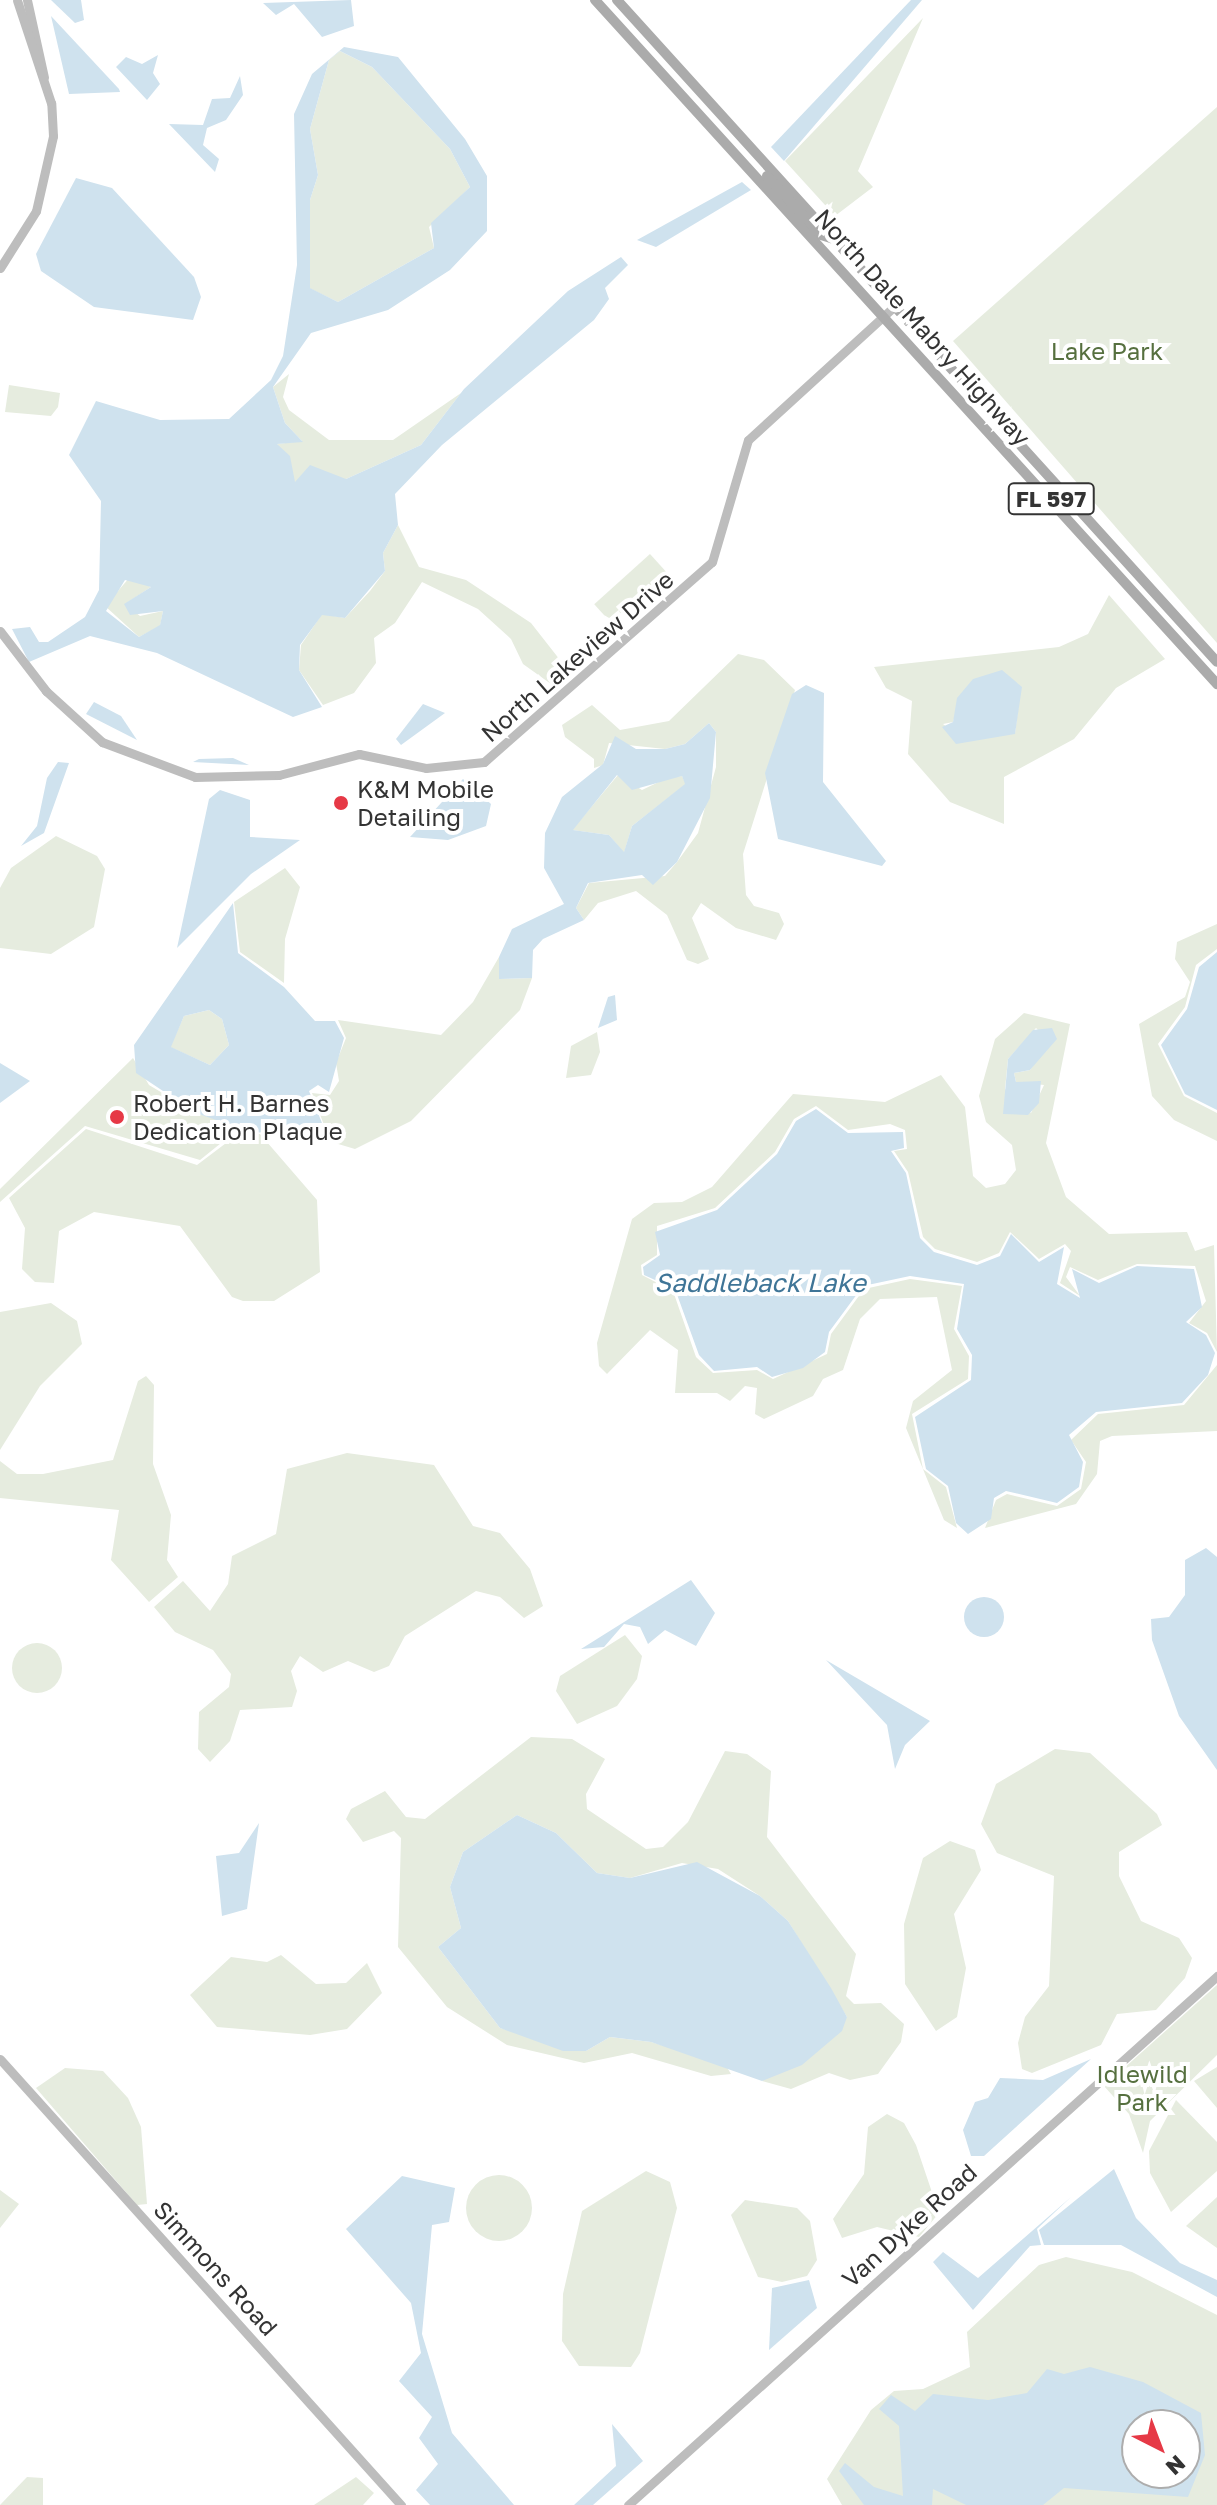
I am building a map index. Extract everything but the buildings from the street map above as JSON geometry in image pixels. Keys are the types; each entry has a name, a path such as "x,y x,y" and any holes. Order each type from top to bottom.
{"main road":[{"name":"North Dale Mabry Highway","path":"595,0 885,314 1217,684"},
{"name":"North Dale Mabry Highway","path":"617,0 841,241 1217,662"},
{"path":"735,151 756,164 821,235 841,241"}],"street":[{"path":"17,0 44,81"},
{"path":"0,268 48,178 53,136 27,0"},
{"name":"North Lakeview Drive","path":"0,631 72,719 102,742 185,774 264,777 359,754 426,768 484,762 712,562 748,440 897,304"},
{"name":"Van Dyke Road","path":"628,2505 1217,1976"},
{"name":"Simmons Road","path":"0,2059 401,2505"}],"green space":[{"path":"923,18 858,171 873,187 835,216 785,161"},
{"path":"340,51 372,67 450,149 470,187 429,227 434,248 338,302 309,288 310,200 318,175 310,129 329,60"},
{"name":"Lake Park","path":"1217,107 1217,643 953,341"},
{"path":"289,374 283,397 289,410 329,440 393,440 461,393 421,445 346,479 295,483 277,444 302,441 285,423 273,387"},
{"path":"9,385 60,393 58,407 51,416 5,412"},
{"path":"398,525 419,567 466,580 531,623 560,660 564,676 558,689 523,664 511,639 478,609 422,582 395,623 374,638 376,663 354,693 323,705 299,670 301,645 322,614 345,618 370,591 385,571 383,553"},
{"path":"650,554 666,572 610,622 594,604"},
{"path":"130,577 151,587 125,604 140,616 163,611 160,626 139,637 105,606"},
{"path":"1109,595 1165,659 1116,688 1074,739 1004,777 1004,824 950,802 908,754 912,701 886,688 874,667 1059,647 1088,634","holes":["1020,694 1015,733 964,740 943,724 953,722 956,712"]},
{"path":"738,654 764,660 795,690 743,854 746,895 754,906 779,913 784,924 776,940 736,928 701,903 692,918 709,959 698,964 687,960 667,915 636,891 598,903 584,920 576,908 589,883 665,876 677,862 698,833 716,767 716,732 709,723 685,744 665,749 609,743 603,765 594,768 594,759 565,737 562,725 592,705 620,730 669,721"},
{"path":"618,775 642,790 667,778 682,776 686,784 632,826 624,853 609,835 572,830"},
{"path":"56,836 97,856 105,869 94,927 51,954 0,948 0,888 11,868"},
{"path":"285,868 300,887 285,939 284,983 240,952 234,902"},
{"path":"1217,924 1217,949 1196,965 1185,1007 1158,1044 1184,1096 1217,1113 1217,1141 1174,1120 1152,1096 1139,1024 1185,997 1190,982 1175,959 1177,942"},
{"path":"499,957 500,979 532,978 520,1010 411,1121 355,1149 288,1129 324,1125 312,1093 330,1095 339,1081 336,1063 346,1038 338,1020 441,1035 473,1002"},
{"path":"209,1010 222,1019 229,1045 210,1065 170,1047 184,1016"},
{"path":"1024,1013 1070,1024 1046,1143 1066,1197 1109,1234 1187,1232 1195,1251 1214,1245 1217,1352 1207,1333 1189,1323 1206,1301 1195,1266 1137,1264 1098,1280 1070,1267 1066,1277 1080,1296 1060,1283 1071,1251 1065,1244 1039,1259 1010,1232 999,1253 977,1262 935,1249 923,1237 908,1172 894,1151 907,1149 905,1130 890,1124 848,1130 816,1106 794,1119 775,1152 715,1208 657,1226 657,1255 641,1265 642,1275 673,1291 696,1357 713,1373 757,1370 773,1379 827,1354 831,1334 864,1289 910,1279 962,1286 954,1329 969,1356 968,1379 912,1414 923,1469 946,1487 957,1528 944,1520 906,1428 913,1401 952,1370 937,1297 880,1299 860,1319 843,1370 823,1379 813,1396 764,1419 755,1414 757,1388 745,1386 730,1401 717,1393 675,1393 678,1350 650,1330 607,1374 599,1366 597,1343 632,1219 654,1203 682,1202 712,1187 793,1094 885,1102 941,1075 965,1107 973,1176 986,1188 1005,1184 1016,1170 1012,1145 986,1122 979,1096 995,1039","holes":["1036,1028 1050,1042 1030,1070 1014,1073 1016,1082 1044,1085 1031,1113 1005,1089 1008,1059"]},
{"path":"597,1032 600,1052 591,1075 566,1078 571,1046"},
{"path":"133,1058 149,1085 196,1113 241,1127 200,1160 85,1126 0,1202 0,1189"},
{"path":"86,1129 197,1165 242,1131 260,1134 317,1200 320,1272 274,1301 243,1301 232,1297 180,1226 94,1212 59,1231 54,1283 35,1282 22,1269 25,1228 9,1198"},
{"path":"51,1303 77,1321 82,1344 40,1386 0,1450 0,1312"},
{"path":"1217,1365 1217,1431 1112,1436 1100,1441 1097,1474 1076,1504 985,1528 996,1500 1007,1494 1057,1506 1081,1489 1086,1462 1071,1440 1098,1414 1184,1405"},
{"path":"146,1376 154,1385 153,1464 171,1515 167,1560 178,1577 149,1602 111,1560 119,1510 0,1498 0,1461 17,1474 43,1474 113,1460 138,1381"},
{"path":"347,1453 434,1465 473,1526 500,1533 530,1569 543,1606 524,1618 500,1597 476,1591 405,1636 389,1666 374,1672 348,1661 323,1672 300,1656 291,1671 297,1691 292,1707 240,1710 230,1741 210,1762 198,1749 199,1712 229,1687 231,1674 213,1650 175,1632 154,1607 183,1581 210,1611 228,1584 232,1556 276,1534 287,1469"},
{"path":"625,1635 642,1656 637,1679 617,1706 577,1724 556,1691 560,1676"},
{"path":"37,1643 55,1650 62,1668 55,1686 37,1693 19,1686 12,1668 19,1650"},
{"path":"531,1737 572,1739 605,1759 586,1794 587,1809 646,1849 663,1847 688,1822 725,1751 747,1754 771,1771 767,1837 856,1954 846,1996 854,2004 881,2003 904,2024 901,2042 878,2074 850,2080 829,2073 791,2089 762,2081 847,2017 788,1921 760,1896 718,1869 682,1863 630,1878 597,1873 556,1833 517,1815 463,1852 450,1887 461,1928 438,1947 500,2028 586,2051 610,2037 651,2042 725,2064 731,2074 711,2076 632,2053 584,2063 507,2045 447,2007 398,1947 401,1838 394,1831 363,1842 346,1819 351,1809 385,1791 406,1817 425,1819"},
{"path":"1055,1749 1090,1753 1157,1814 1162,1825 1119,1852 1119,1876 1141,1921 1179,1938 1192,1958 1185,1978 1156,2010 1117,2014 1101,2045 1032,2073 1022,2069 1018,2043 1025,2017 1049,1986 1054,1876 997,1853 981,1824 996,1784"},
{"path":"950,1841 975,1850 981,1870 954,1914 966,1968 957,2017 936,2031 905,1984 904,1924 923,1858"},
{"path":"281,1955 316,1984 346,1983 367,1963 382,1993 347,2029 310,2035 217,2027 190,1995 231,1957 267,1962"},
{"name":"Idlewild Park","path":"1217,1985 1217,2055 1150,2121 1143,2153 1129,2114 1104,2086"},
{"path":"1217,2067 1217,2108 1194,2081"},
{"path":"65,2068 103,2071 128,2098 141,2127 147,2204 137,2205 36,2088"},
{"path":"1176,2100 1217,2142 1217,2171 1171,2212 1150,2173 1149,2151"},
{"path":"887,2114 904,2123 916,2145 939,2213 919,2237 877,2227 842,2238 833,2219 864,2174 868,2127"},
{"path":"646,2171 670,2182 677,2208 640,2353 631,2367 579,2366 562,2341 563,2294 582,2211"},
{"path":"499,2175 512,2178 522,2185 529,2195 532,2208 529,2221 522,2231 512,2238 499,2241 486,2238 476,2231 469,2221 466,2208 469,2195 476,2185 486,2178"},
{"path":"0,2190 19,2204 0,2228"},
{"path":"1217,2197 1217,2248 1186,2226"},
{"path":"745,2200 797,2208 810,2221 817,2260 807,2276 782,2282 758,2277 731,2215"},
{"path":"1066,2257 1132,2272 1217,2315 1217,2505 842,2505 827,2479 871,2410 894,2391 923,2389 970,2367 967,2332 1039,2265"},
{"path":"27,2477 43,2478 43,2505 0,2505"},
{"path":"356,2477 374,2493 363,2505 314,2505"}],"water":[{"path":"51,0 81,0 84,20 75,23"},
{"path":"351,0 354,26 322,37 294,4 276,15 263,3"},
{"path":"911,0 922,0 784,161 771,147"},
{"path":"51,16 119,89 120,92 69,94"},
{"path":"344,47 398,57 465,139 487,176 487,231 450,270 388,310 311,333 273,387 285,423 303,442 277,444 290,456 295,482 310,465 346,479 421,445 464,389 568,291 621,257 628,265 605,288 609,299 594,320 442,445 395,494 398,525 383,553 385,571 345,618 322,615 300,645 299,670 322,707 293,717 157,653 90,636 29,662 12,629 30,627 39,642 48,642 85,617 99,590 101,501 69,455 96,401 160,420 229,419 271,380 283,356 297,265 294,114 312,74","holes":["340,51 372,67 450,149 470,187 431,223 434,248 338,302 310,288 310,200 318,175 310,129 329,60","125,580 151,587 124,604 130,615 163,611 160,625 139,637 106,611"]},
{"path":"158,55 153,73 160,84 147,100 116,67 126,57 142,64"},
{"path":"240,76 243,95 226,120 207,128 203,145 219,159 215,172 169,124 203,125 212,99 230,98"},
{"path":"76,178 112,188 194,277 201,297 193,320 94,307 41,271 36,254"},
{"path":"742,182 751,190 656,247 637,240"},
{"path":"1002,670 1022,687 1015,734 956,744 942,727 953,722 957,698 973,679"},
{"path":"806,685 824,693 823,782 886,861 882,866 778,839 765,773 792,694"},
{"path":"94,702 121,716 137,740 86,714"},
{"path":"423,704 445,713 401,745 396,739"},
{"path":"709,723 716,732 710,798 677,862 653,885 642,875 588,883 576,908 584,920 543,939 533,950 532,978 499,979 499,957 512,929 564,904 544,868 545,833 562,797 603,764 615,736 636,749 665,749 685,744","holes":["617,775 632,790 682,776 685,784 632,826 624,852 609,835 573,830"]},
{"path":"233,758 249,765 193,762 199,759"},
{"path":"58,762 69,763 44,833 21,846 37,826 47,778"},
{"path":"463,779 491,804 486,826 448,840 410,837"},
{"path":"220,790 250,800 250,837 300,840 251,874 177,948 209,799"},
{"path":"233,903 238,953 284,987 315,1021 335,1021 344,1038 329,1092 318,1085 309,1091 322,1123 314,1127 253,1133 196,1113 136,1073 134,1045","holes":["209,1010 222,1019 229,1045 210,1065 171,1047 184,1016"]},
{"path":"1217,952 1217,1110 1185,1094 1161,1045 1187,1009 1199,967"},
{"path":"615,995 617,1020 598,1028 608,997"},
{"path":"1052,1028 1057,1039 1030,1070 1014,1073 1016,1082 1041,1081 1039,1103 1028,1115 1003,1114 1008,1059 1033,1030"},
{"path":"0,1063 30,1081 0,1103"},
{"name":"Saddleback Lake","path":"816,1109 848,1133 903,1132 904,1148 891,1151 906,1173 920,1238 934,1252 977,1265 1000,1256 1011,1234 1039,1262 1064,1247 1057,1284 1080,1298 1072,1269 1099,1283 1137,1266 1194,1269 1202,1307 1186,1322 1206,1335 1215,1353 1208,1375 1182,1403 1096,1412 1069,1435 1083,1462 1079,1487 1057,1503 1006,1491 994,1498 991,1519 968,1534 956,1523 948,1486 926,1469 915,1417 971,1380 972,1355 957,1329 964,1284 910,1276 863,1286 829,1332 825,1352 803,1368 772,1377 757,1367 714,1371 699,1355 675,1289 644,1275 643,1267 660,1255 655,1232 717,1210 777,1154 796,1121"},
{"path":"1206,1548 1217,1557 1217,1770 1179,1716 1152,1640 1151,1619 1169,1617 1185,1595 1185,1560"},
{"path":"691,1580 715,1613 696,1646 665,1630 648,1644 640,1627 624,1624 604,1647 581,1649"},
{"path":"984,1597 998,1603 1004,1617 998,1631 984,1637 970,1631 964,1617 970,1603"},
{"path":"826,1660 930,1721 905,1745 895,1769 887,1725"},
{"path":"517,1815 556,1833 597,1873 630,1878 697,1862 760,1896 788,1921 831,1988 847,2017 842,2031 802,2065 762,2081 651,2042 610,2037 586,2051 563,2051 500,2028 438,1947 461,1928 450,1887 463,1852"},
{"path":"259,1823 247,1909 222,1916 216,1856 239,1853"},
{"path":"1091,2059 984,2156 971,2156 963,2130 975,2102 988,2098 1000,2078 1043,2080"},
{"path":"1114,2169 1136,2218 1180,2263 1217,2280 1217,2297 1121,2245 1044,2245 1039,2230"},
{"path":"402,2176 455,2188 449,2222 432,2225 422,2334 452,2433 514,2505 430,2505 416,2490 438,2464 419,2438 432,2417 399,2381 421,2353 411,2303 346,2229"},
{"path":"1071,2197 1037,2229 1041,2245 1030,2246 973,2310 933,2262 943,2252 978,2278"},
{"path":"809,2280 817,2308 769,2350 772,2288"},
{"path":"1090,2367 1143,2382 1194,2409 1121,2409 1121,2489 1191,2489 1188,2497 1064,2488 1043,2505 966,2505 933,2489 932,2505 864,2505 839,2471 845,2463 874,2487 903,2496 899,2426 879,2409 891,2395 915,2411 933,2394 988,2400 1027,2393 1047,2369 1064,2374"},
{"path":"1201,2413 1205,2455 1201,2465"},
{"path":"612,2424 643,2461 593,2505 574,2505 616,2466"}],"place":[{"name":"K&M Mobile Detailing","path":"341,803"},
{"name":"Robert H. Barnes Dedication Plaque","path":"117,1117"}]}
